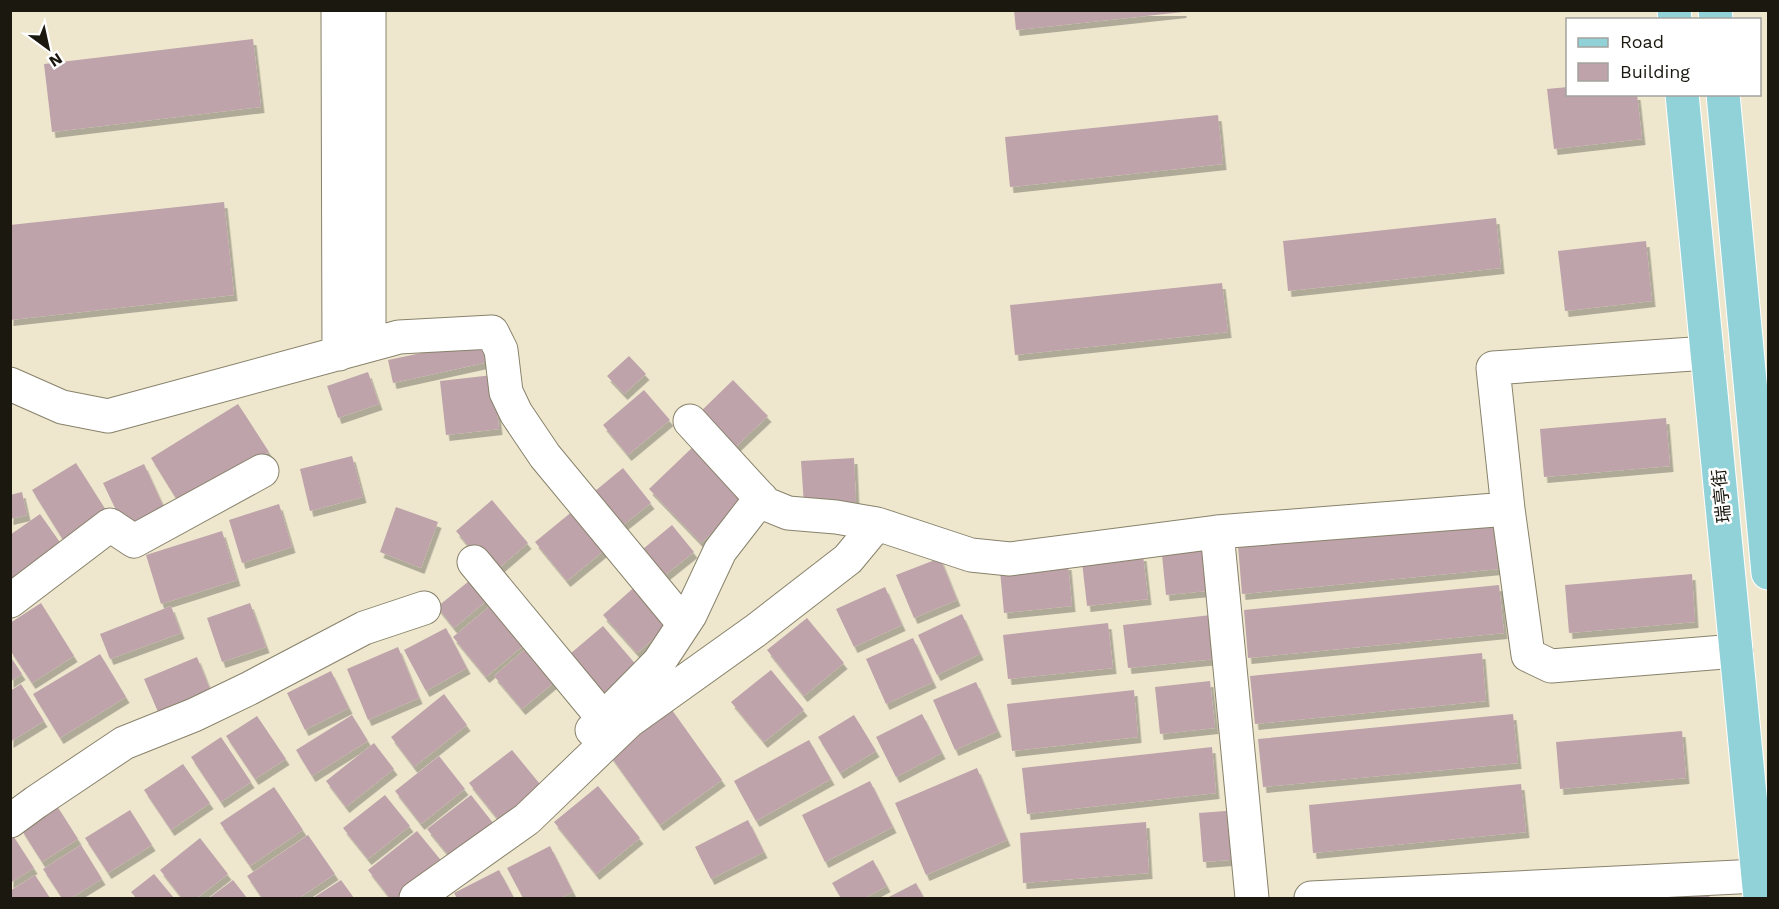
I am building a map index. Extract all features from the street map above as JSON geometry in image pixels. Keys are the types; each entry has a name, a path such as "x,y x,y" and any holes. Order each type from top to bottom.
{"main road":[{"name":"瑞亭街","path":"1682,96 1759,887"},
{"path":"1723,96 1768,573"}],"street":[{"path":"338,10 339,354"},
{"path":"369,10 369,345"},
{"path":"10,384 62,407 108,416 399,337 492,332 501,350 506,392 533,439 684,624"},
{"path":"1707,353 1493,368 1508,509 1528,655 1551,666 1736,651"},
{"path":"690,421 766,504 788,513 836,517 877,524 971,555 1010,559 1217,532 1508,509"},
{"path":"10,601 110,525 134,541 262,471"},
{"path":"558,789 563,759 659,662 690,615 720,551 762,498"},
{"path":"416,898 527,819 629,722 755,631 848,559 877,524"},
{"path":"1217,532 1252,898"},
{"path":"474,562 603,718"},
{"path":"10,821 124,742 194,715 364,628 424,608"},
{"path":"1311,898 1759,887"}],"building":[{"path":"1014,10 1183,10 1183,12 1016,30"},
{"path":"253,39 261,107 52,132 44,64"},
{"path":"1566,87 1566,96 1637,96 1642,139 1554,149 1547,89"},
{"path":"1218,115 1223,164 1010,187 1005,137"},
{"path":"224,202 234,295 10,320 10,225"},
{"path":"1496,218 1501,268 1288,291 1283,241"},
{"path":"1646,241 1652,301 1565,311 1558,251"},
{"path":"1222,283 1228,332 1015,355 1010,305"},
{"path":"488,339 493,361 393,383 388,360"},
{"path":"629,356 646,374 624,394 607,376"},
{"path":"368,372 379,404 338,418 327,386"},
{"path":"493,375 499,429 446,435 440,381"},
{"path":"733,380 768,416 729,453 695,417"},
{"path":"644,390 670,420 628,455 603,425"},
{"path":"238,404 269,452 182,508 151,458"},
{"path":"1666,418 1670,466 1544,477 1540,429"},
{"path":"696,444 749,499 701,543 649,489"},
{"path":"352,456 363,497 310,511 300,469"},
{"path":"854,458 856,502 804,505 801,461"},
{"path":"76,463 109,515 65,543 32,490"},
{"path":"144,464 167,514 127,533 103,483"},
{"path":"623,468 651,503 617,530 589,496"},
{"path":"22,492 27,515 10,519 10,495"},
{"path":"492,500 528,543 492,574 456,531"},
{"path":"279,504 292,547 242,563 229,520"},
{"path":"396,507 438,522 421,568 380,552"},
{"path":"574,510 606,549 567,581 535,542"},
{"path":"40,514 64,548 15,584 10,579 10,535"},
{"path":"1493,520 1498,569 1242,594 1238,546"},
{"path":"672,525 694,552 659,580 637,554"},
{"path":"222,531 237,580 161,604 146,555"},
{"path":"1211,550 1216,590 1166,595 1162,555"},
{"path":"1143,555 1148,599 1087,606 1082,562"},
{"path":"940,558 957,600 914,618 896,575"},
{"path":"1068,564 1072,606 1004,613 1000,571"},
{"path":"1692,574 1695,622 1569,633 1565,585"},
{"path":"474,577 491,597 454,628 437,607"},
{"path":"639,583 673,622 637,653 603,615"},
{"path":"1499,585 1504,633 1248,658 1244,610"},
{"path":"885,587 902,625 854,647 836,609"},
{"path":"497,600 530,640 486,677 453,637"},
{"path":"41,603 74,656 32,683 10,650 10,623"},
{"path":"250,603 266,647 222,662 207,618"},
{"path":"171,606 181,633 110,659 100,634"},
{"path":"962,614 980,654 937,675 918,635"},
{"path":"1220,614 1225,658 1128,668 1123,625"},
{"path":"807,618 844,663 804,696 767,650"},
{"path":"1108,623 1113,668 1008,679 1003,635"},
{"path":"603,626 638,667 600,701 564,659"},
{"path":"446,628 467,668 426,691 404,650"},
{"path":"913,638 933,682 886,704 866,659"},
{"path":"530,645 558,679 522,709 494,676"},
{"path":"398,647 419,698 368,720 347,669"},
{"path":"1482,653 1486,701 1255,724 1250,676"},
{"path":"100,654 126,697 60,738 33,694"},
{"path":"10,656 22,674 10,682"},
{"path":"197,657 213,697 161,719 144,679"},
{"path":"771,670 804,710 764,742 731,702"},
{"path":"331,671 349,708 305,730 287,693"},
{"path":"1210,681 1215,728 1160,734 1155,687"},
{"path":"976,682 998,731 955,750 933,700"},
{"path":"21,684 44,721 10,742 10,691"},
{"path":"1134,690 1138,737 1012,751 1007,704"},
{"path":"444,694 467,725 414,767 391,737"},
{"path":"672,710 722,780 660,825 609,754"},
{"path":"922,714 942,753 896,777 876,737"},
{"path":"1513,714 1518,763 1263,787 1258,739"},
{"path":"352,715 368,741 312,776 296,750"},
{"path":"854,715 876,751 840,773 818,737"},
{"path":"257,716 286,759 255,779 226,736"},
{"path":"1682,731 1686,778 1560,789 1556,742"},
{"path":"221,737 251,782 221,802 191,757"},
{"path":"809,740 831,779 756,821 734,781"},
{"path":"374,743 394,769 346,807 326,781"},
{"path":"1212,747 1216,793 1027,814 1022,768"},
{"path":"512,750 544,789 501,823 469,783"},
{"path":"439,756 465,789 421,824 395,791"},
{"path":"183,764 210,803 171,830 144,790"},
{"path":"977,768 1007,840 926,875 895,803"},
{"path":"870,781 893,827 825,862 802,815"},
{"path":"1521,784 1526,832 1313,853 1309,805"},
{"path":"598,786 640,838 596,874 554,822"},
{"path":"274,787 303,830 250,866 220,823"},
{"path":"385,795 410,826 368,859 343,828"},
{"path":"471,795 497,828 454,862 427,829"},
{"path":"57,806 78,839 42,862 21,829"},
{"path":"130,810 152,845 108,873 85,838"},
{"path":"1238,810 1242,859 1203,862 1199,813"},
{"path":"748,820 764,852 711,879 695,847"},
{"path":"1146,822 1149,873 1023,883 1020,833"},
{"path":"10,831 34,868 10,883"},
{"path":"417,831 444,864 401,898 390,898 368,870"},
{"path":"308,835 335,874 299,898 262,898 247,876"},
{"path":"200,838 228,874 197,898 182,898 160,870"},
{"path":"81,845 102,879 71,898 62,898 43,869"},
{"path":"550,846 573,892 561,898 523,898 507,868"},
{"path":"873,860 887,886 865,898 841,898 832,883"},
{"path":"499,870 514,898 457,898 454,893"},
{"path":"154,874 174,898 136,898 131,892"},
{"path":"35,875 50,898 10,898 10,891"},
{"path":"233,880 247,898 209,898"},
{"path":"341,880 354,898 313,898"},
{"path":"916,883 924,898 887,898"},
{"path":"1662,893 1707,895 1712,898 1663,898"}]}
